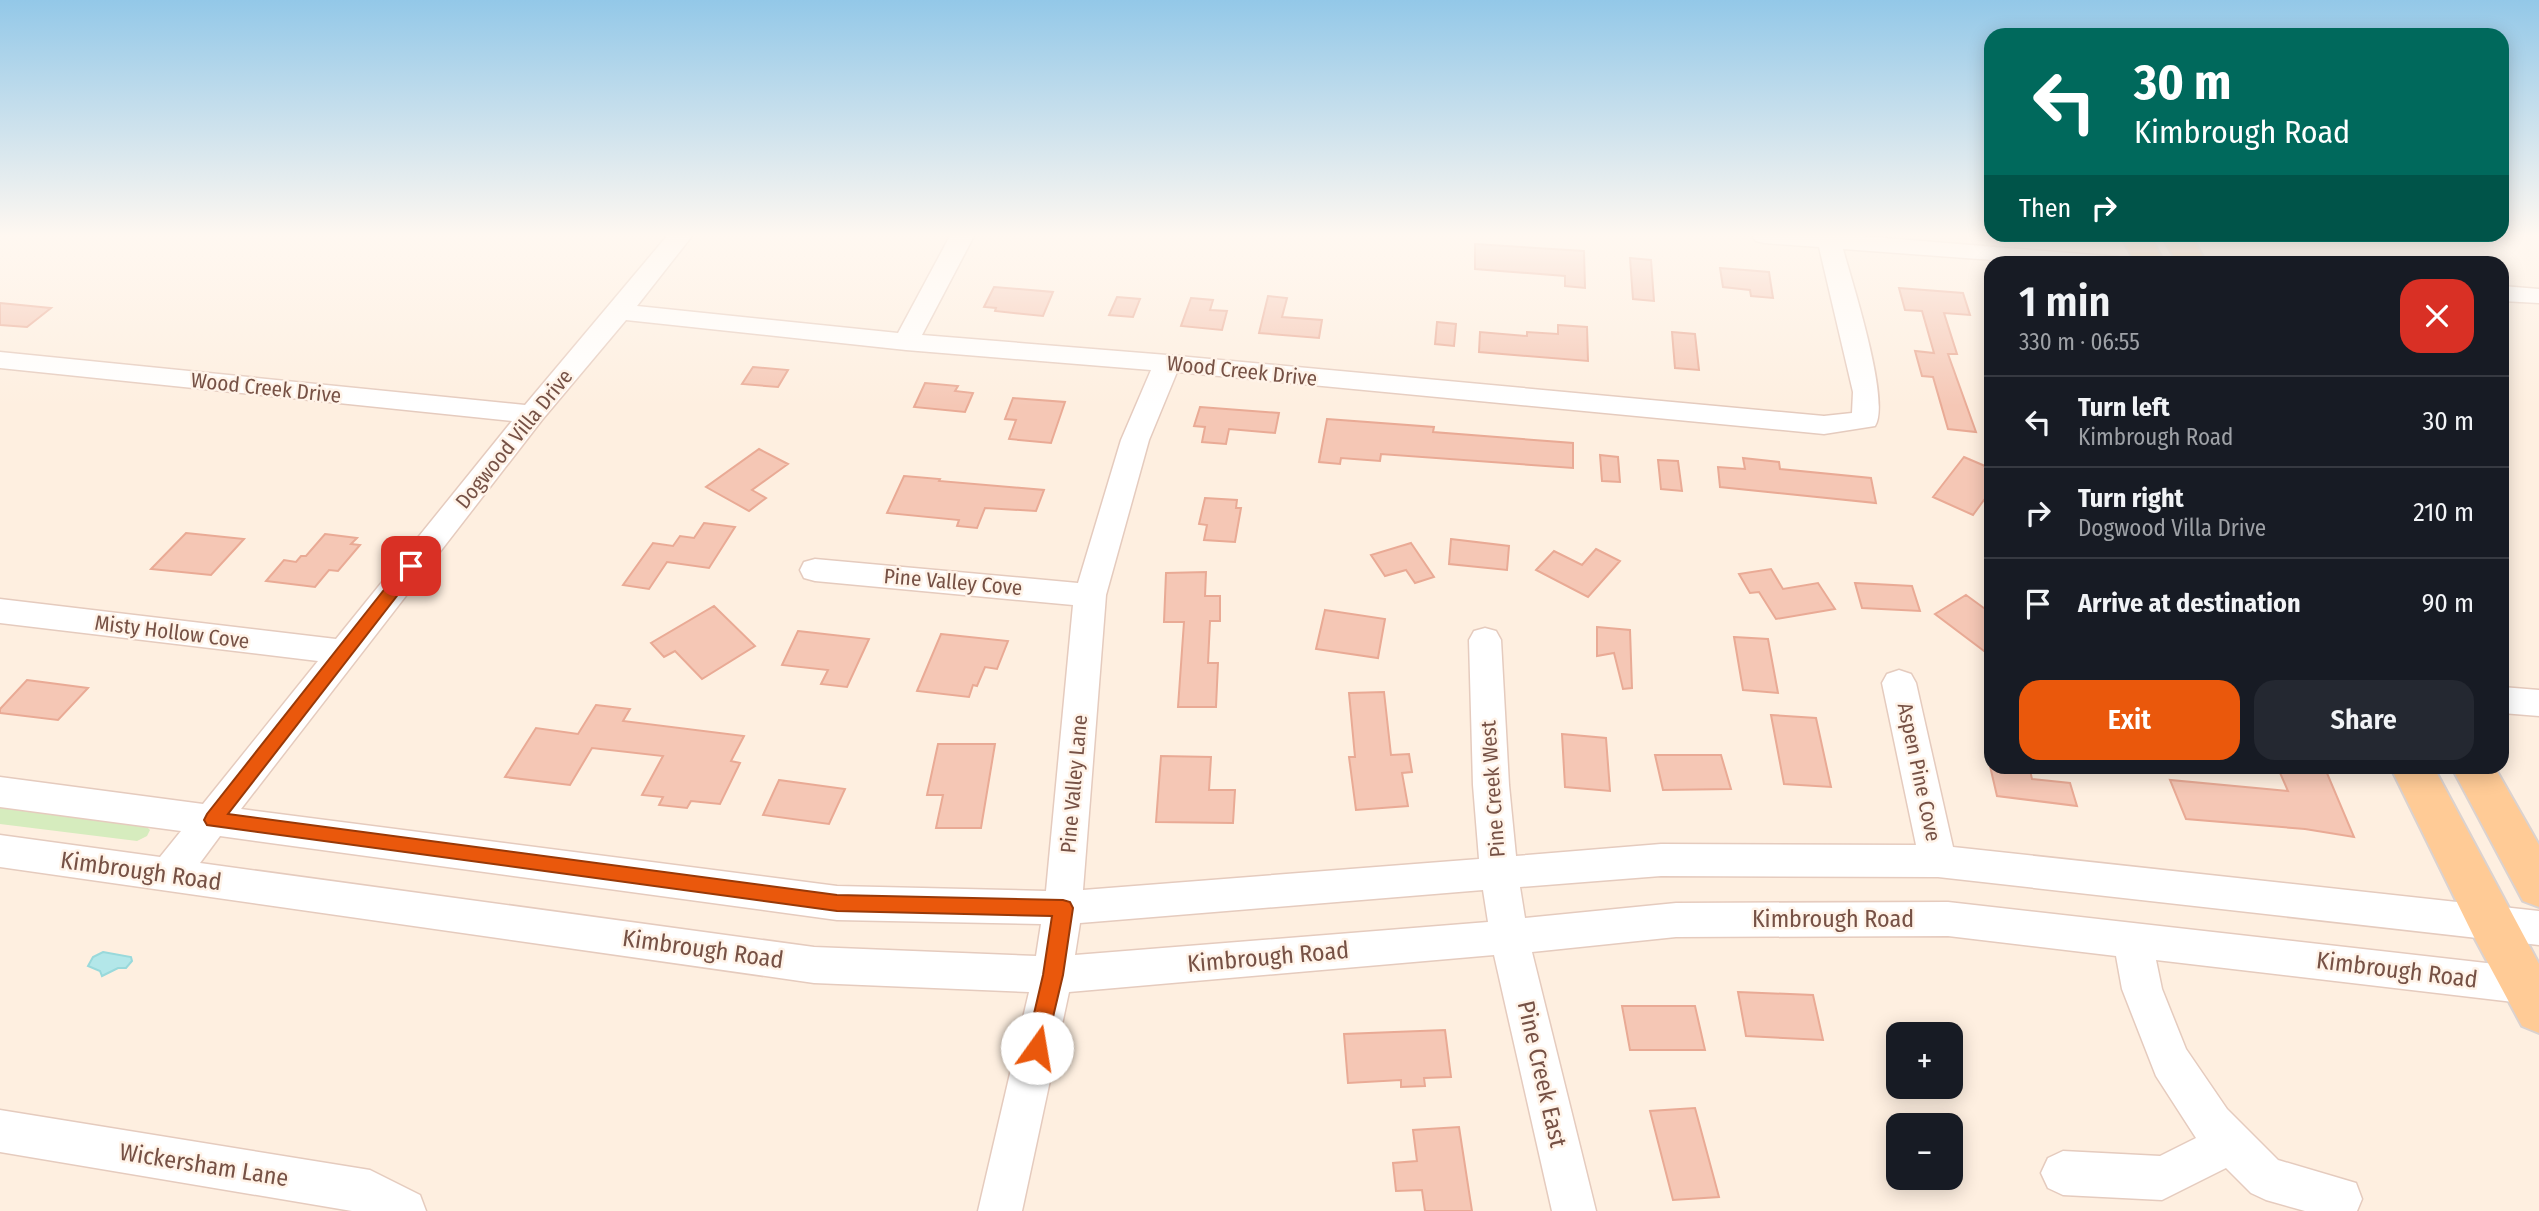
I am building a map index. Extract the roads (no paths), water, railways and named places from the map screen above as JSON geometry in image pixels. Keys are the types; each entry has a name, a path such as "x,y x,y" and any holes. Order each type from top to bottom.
{"main road":[{"path":"2415,774 2490,922 2535,994"},
{"path":"2476,774 2539,887"}],"street":[{"name":"Dogwood Villa Drive","path":"169,874 532,414 635,293"},
{"path":"906,342 932,293"},
{"name":"Wood Creek Drive","path":"619,312 906,342 1167,363 1824,425 1865,420 1866,392 1841,293"},
{"path":"2509,294 2539,296"},
{"name":"Wood Creek Drive","path":"0,360 532,414"},
{"name":"Pine Valley Lane","path":"1000,1211 1053,975 1063,908 1090,595 1135,440 1167,363"},
{"name":"Pine Valley Cove","path":"815,570 1090,595"},
{"name":"Misty Hollow Cove","path":"0,611 343,652"},
{"name":"Pine Creek West","path":"1485,640 1491,785 1499,873 1509,937"},
{"name":"Aspen Pine Cove","path":"1899,683 1938,862"},
{"path":"2509,701 2539,704"},
{"path":"0,792 837,903 1063,908 1661,860 1938,862 2539,928"},
{"name":"Kimbrough Road","path":"0,851 814,965 1053,975 1509,937 1676,920 1948,919 2132,940 2535,994"},
{"name":"Pine Creek East","path":"1509,937 1574,1211"},
{"path":"2132,940 2142,989 2171,1062 2212,1124 2266,1178 2340,1199"},
{"name":"Wickersham Lane","path":"0,1131 370,1192 404,1211"},
{"path":"2063,1174 2162,1178 2231,1143"}],"water":[{"path":"103,952 131,957 132,961 126,968 118,968 102,976 100,971 88,966 93,957"}]}
